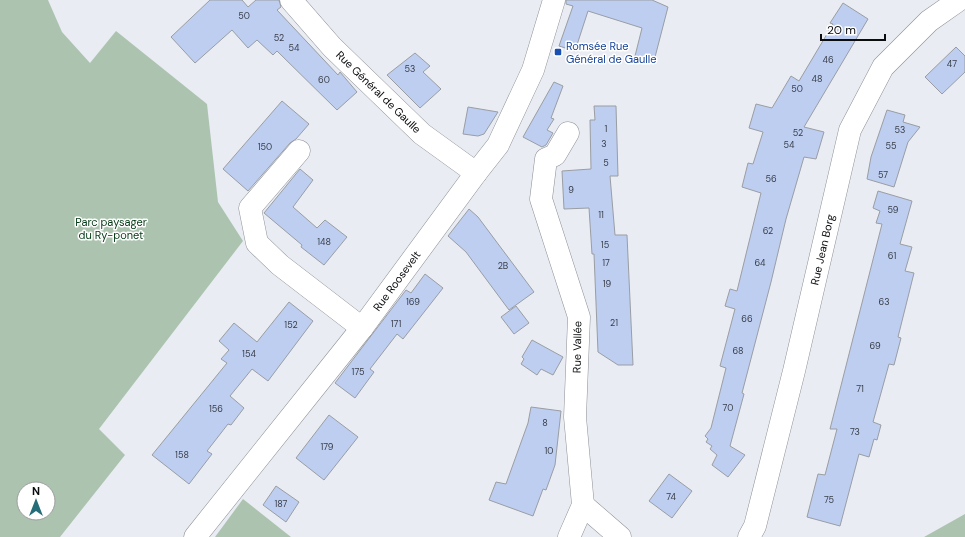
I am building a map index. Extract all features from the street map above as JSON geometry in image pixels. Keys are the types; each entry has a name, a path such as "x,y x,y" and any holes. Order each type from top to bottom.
{"street":[{"name":"Rue Général de Gaulle","path":"291,0 332,47 422,134 476,173"},
{"name":"Rue Roosevelt","path":"195,537 362,328 498,145 533,70 554,0"},
{"name":"Rue Jean Borg","path":"749,537 754,526 794,371 850,130 883,67 929,21 960,0"},
{"name":"Rue Vallée","path":"568,133 555,155 546,159 541,199 579,317 575,418 583,505 569,537"},
{"path":"299,151 250,208 257,243 280,265 362,328"},
{"path":"583,505 620,537"}],"green space":[{"name":"Parc paysager du Ry-ponet","path":"0,0 48,0 62,32 90,63 116,31 207,104 218,202 243,241 99,429 125,455 60,537 0,537"},
{"path":"243,499 291,537 215,537"},
{"path":"965,514 965,537 924,537"}],"building":[{"path":"210,0 242,0 248,7 256,0 279,0 281,7 277,10 338,75 340,72 357,92 337,110 277,51 273,55 257,40 248,48 232,30 195,63 171,37"},
{"path":"566,0 652,0 668,7 654,61 635,56 642,28 588,11 575,51 559,46 573,6 566,4"},
{"path":"843,3 868,19 804,127 824,132 816,159 804,157 786,219 730,446 745,455 728,477 712,465 717,455 710,449 712,446 706,442 708,439 705,436 711,428 726,368 720,366 735,309 725,306 730,289 737,291 761,193 742,187 748,163 753,164 763,132 749,128 756,104 772,108 791,76 799,81 833,24 830,23"},
{"path":"956,47 965,56 965,72 942,94 925,77"},
{"path":"415,53 430,66 423,72 441,89 420,108 387,75"},
{"path":"554,82 563,86 551,118 554,119 547,130 553,133 546,145 542,147 523,137"},
{"path":"282,101 309,124 296,139 290,143 248,191 223,169"},
{"path":"594,106 616,106 618,176 610,176 615,235 627,235 633,365 618,365 598,352 594,254 592,254 589,208 564,209 562,171 591,169 590,120 595,120"},
{"path":"468,107 498,112 484,134 478,136 463,134"},
{"path":"887,110 905,115 903,122 920,127 908,142 894,187 867,179 871,157"},
{"path":"300,169 313,180 293,207 317,228 325,220 347,237 324,265 301,247 302,245 264,213"},
{"path":"878,191 912,201 900,244 912,247 905,271 914,273 898,337 901,338 894,365 889,364 873,422 881,425 877,440 874,439 869,457 859,454 840,526 807,517 818,474 825,475 837,429 830,429 882,224 876,223 880,211 873,208"},
{"path":"469,209 478,217 534,292 509,310 466,252 448,236"},
{"path":"425,274 443,288 403,339 397,334 370,369 374,372 355,398 335,383 406,290 411,293"},
{"path":"289,302 313,321 268,381 252,369 230,396 244,408 231,425 228,424 207,451 212,454 189,484 152,455 227,363 221,359 229,350 219,341 234,323 257,342"},
{"path":"516,306 529,323 514,334 501,317"},
{"path":"532,340 563,357 553,375 541,369 537,375 521,364 524,359 522,357"},
{"path":"531,407 561,411 555,465 546,490 543,489 533,516 489,500 496,482 506,484 528,423"},
{"path":"329,415 358,437 324,480 296,458"},
{"path":"669,474 692,491 672,518 649,501"},
{"path":"276,486 299,502 286,522 263,505"}],"place":[{"name":"Romsée Rue Général de Gaulle","path":"558,52"}]}
